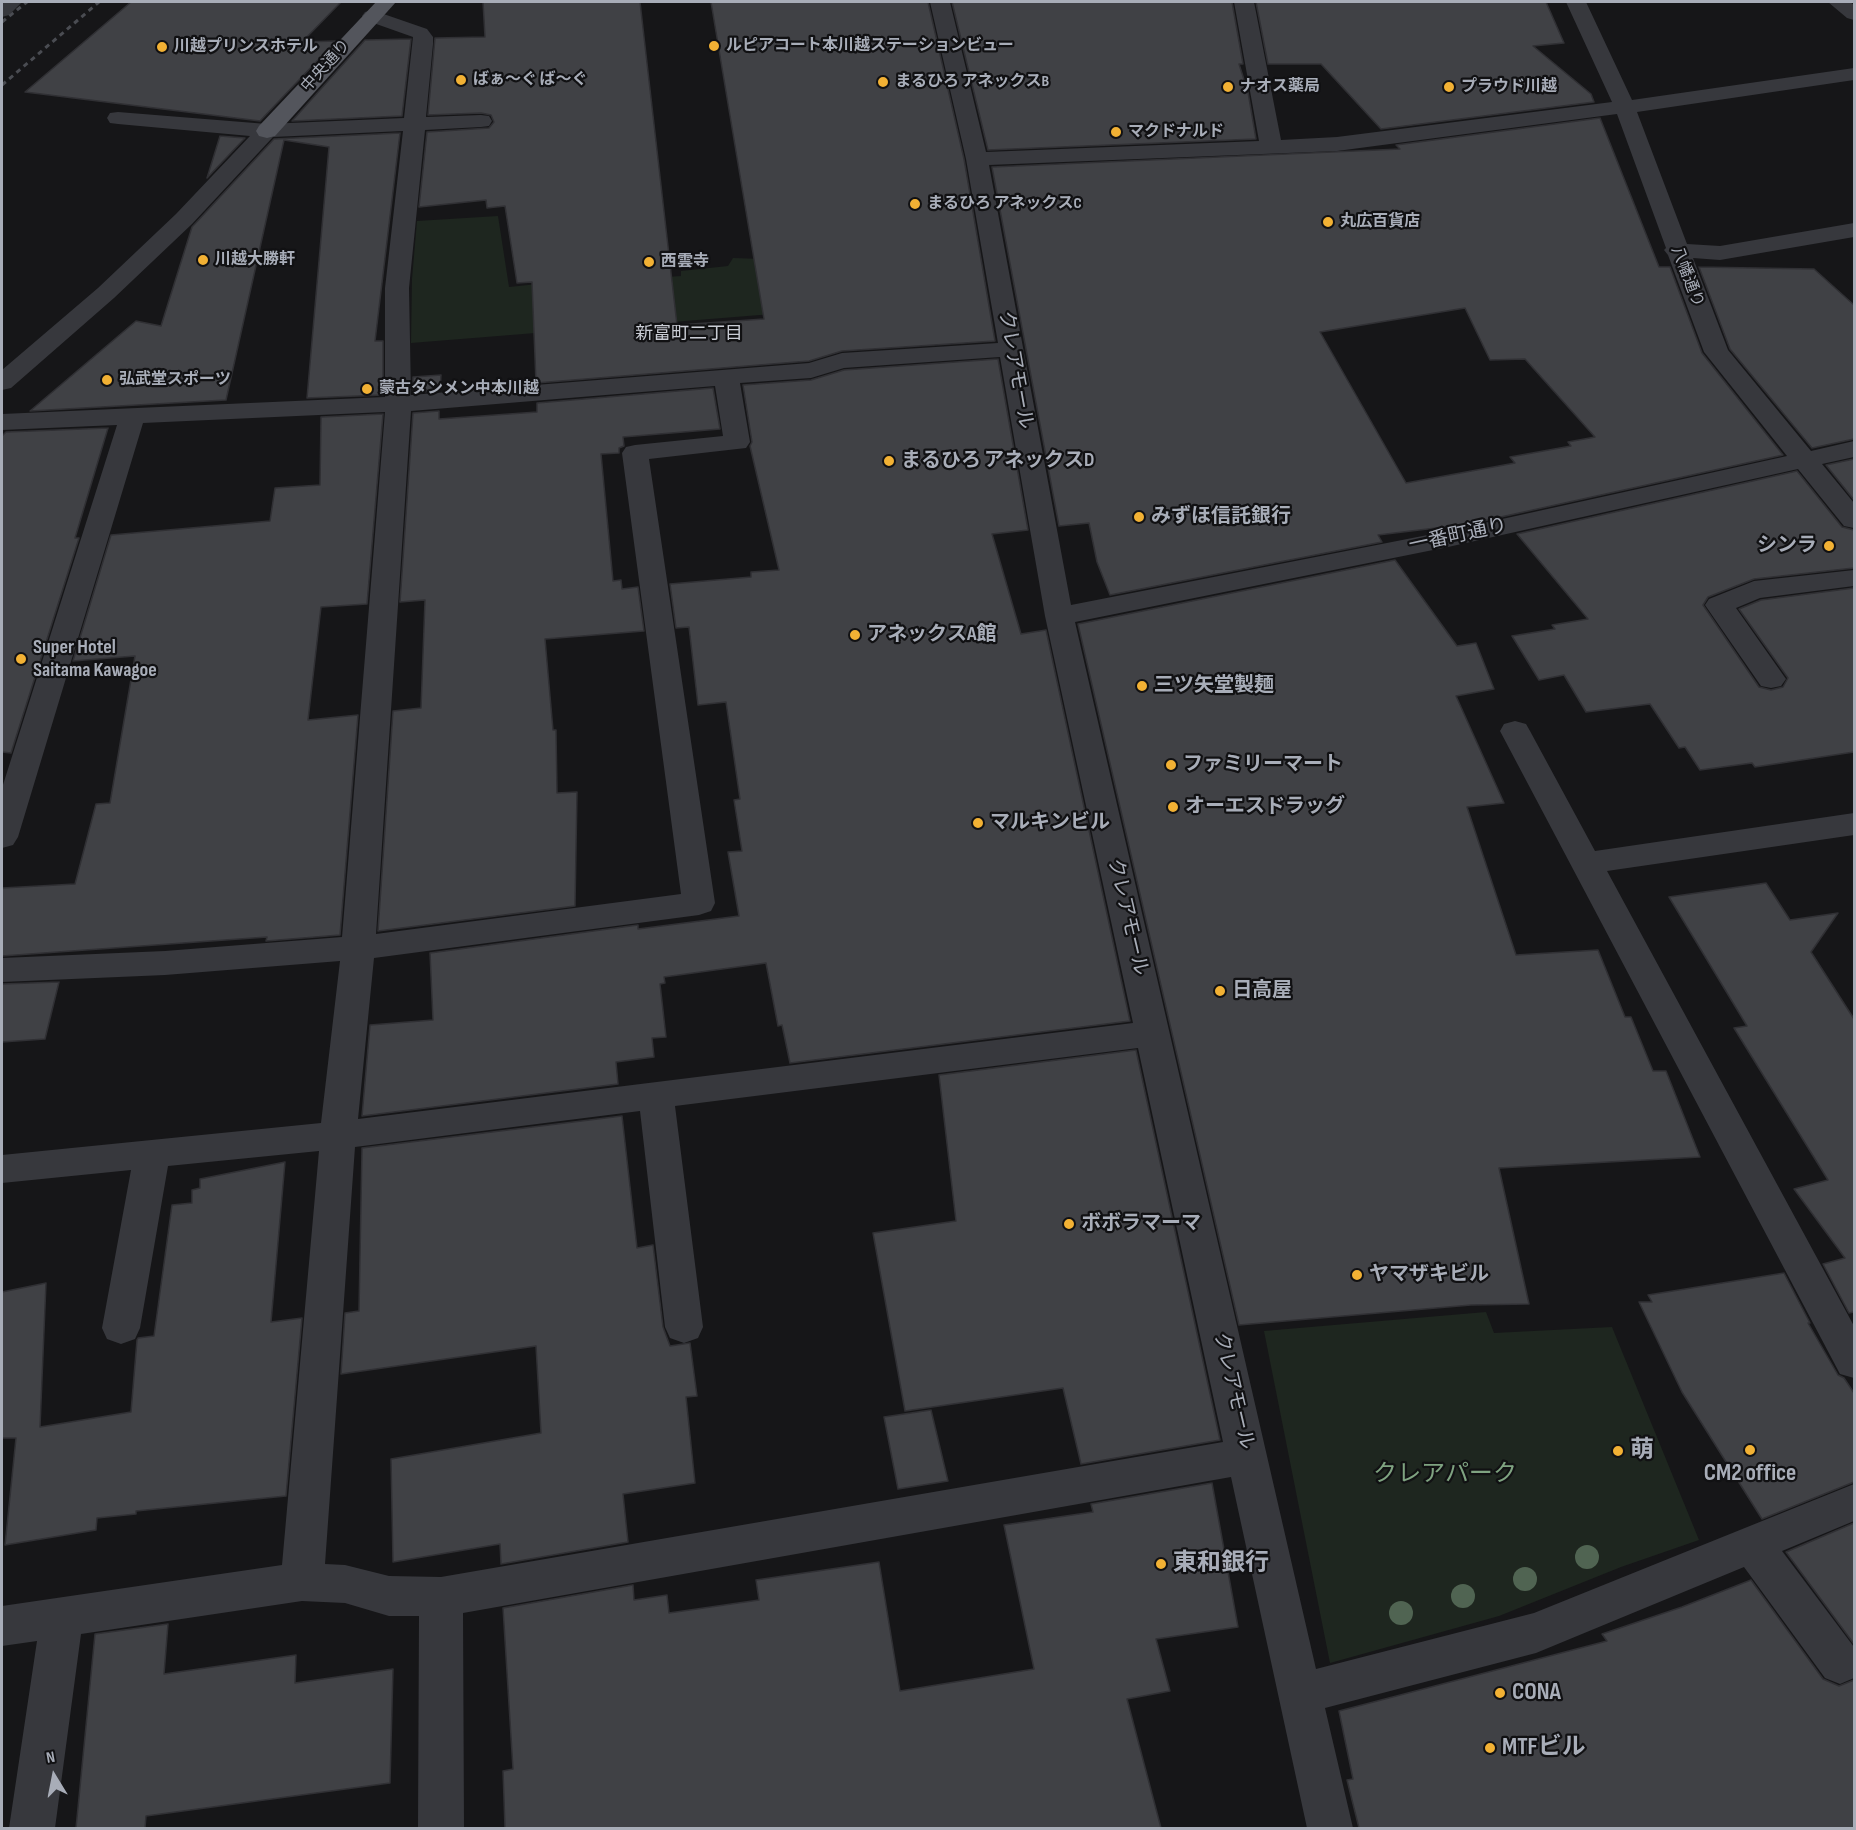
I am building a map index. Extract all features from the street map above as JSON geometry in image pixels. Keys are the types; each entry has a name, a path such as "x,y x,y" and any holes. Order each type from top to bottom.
{"main road":[{"name":"中央通り","path":"267,131 379,9"}],"street":[{"path":"2,11 12,2"},
{"name":"クレアモール","path":"940,2 977,159 1059,616 1330,1828"},
{"path":"1244,2 1271,147"},
{"name":"八幡通り","path":"1576,2 1625,107 1676,250 1716,352 1854,520"},
{"path":"1838,2 1854,14"},
{"path":"302,1582 338,1135 358,948 398,404 397,288 415,134 423,37 379,9"},
{"path":"977,159 1337,144 1625,107 1854,74"},
{"path":"118,118 267,131 415,134"},
{"path":"249,150 481,130"},
{"path":"2,383 106,293 184,219 267,131"},
{"path":"1676,250 1720,253 1854,230"},
{"path":"2,422 398,404 811,370 842,361 1012,350"},
{"path":"2,970 165,963 358,948 699,903 635,453 737,442 726,378"},
{"path":"2,837 132,417"},
{"name":"一番町通り","path":"1059,616 1448,539 1854,449"},
{"path":"1771,679 1719,605 1754,590 1854,578"},
{"path":"1515,731 1854,1362"},
{"path":"1586,863 1854,824"},
{"path":"2,1169 338,1135 1153,1033"},
{"path":"656,1096 684,1327"},
{"path":"121,1328 152,1154"},
{"path":"2,1626 302,1582 345,1584 389,1596 441,1597 1247,1456"},
{"path":"1300,1694 1536,1633 1854,1502"},
{"path":"1752,1544 1839,1663"},
{"path":"441,1597 441,1828"},
{"path":"32,1828 62,1617"}],"green space":[{"path":"498,216 509,287 624,275 625,280 681,276 681,271 728,266 733,258 821,261 897,304 411,343 412,279 417,221"},
{"name":"クレアパーク","path":"1486,1312 1494,1333 1612,1327 1699,1540 1621,1567 1499,1616 1330,1663 1264,1331"}],"building":[{"name":"川越プリンスホテル","path":"131,2 341,2 302,42 336,41 260,121 25,92"},
{"path":"483,2 640,2 677,325 764,319 711,2 928,2 964,159 995,341 842,351 809,361 536,383 532,282 517,283 505,206 487,208 486,200 419,207 427,132 489,128 494,122 491,115 481,113 428,115 435,38 485,37"},
{"path":"952,2 1232,2 1243,64 1239,64 1248,92 1256,139 988,150"},
{"path":"1256,2 1546,2 1564,43 1533,46 1591,94 1594,102 1381,129 1321,64 1268,64"},
{"path":"411,39 402,116 292,121 365,40"},
{"path":"1600,118 1659,267 1670,267 1702,353 1783,455 1469,524 1378,535 1382,542 1110,595 1097,562 1089,523 1059,526 992,167 1400,149 1396,145","holes":["1465,308 1490,360 1525,359 1595,437 1568,442 1571,446 1510,457 1515,463 1406,483 1320,332"]},
{"path":"400,133 375,341 383,341 383,395 307,398 329,147 284,140 226,400 30,411 136,321 161,326 192,227 274,139"},
{"path":"220,136 245,138 207,178"},
{"path":"1699,267 1814,269 1854,305 1854,439 1812,448 1730,349"},
{"path":"998,359 1028,530 992,534 1021,634 1046,630 1130,1021 790,1063 782,1025 778,1026 766,963 664,977 665,983 660,984 666,1037 652,1038 654,1057 616,1062 618,1084 362,1116 370,1025 433,1020 430,953 638,925 638,929 739,916 728,852 742,851 734,800 740,799 726,702 698,705 689,627 676,628 670,584 751,577 751,572 779,570 750,446 752,442 743,385 811,380 844,370"},
{"path":"441,375 440,390 413,393 413,377"},
{"path":"713,388 720,429 623,437 624,446 619,448 619,453 601,454 613,581 621,580 622,589 638,587 644,631 545,639 553,730 556,730 557,793 577,792 575,906 378,931 393,711 421,708 425,600 400,602 413,413 439,411 439,419 537,412 537,403"},
{"path":"383,414 367,604 321,607 308,720 358,715 340,935 266,941 267,937 2,956 2,888 75,884 96,804 110,803 135,656 73,661 111,535 270,521 275,488 320,485 321,417"},
{"path":"108,428 75,538 79,538 11,753 2,752 2,436 6,432"},
{"path":"1854,459 1854,500 1826,465"},
{"path":"1797,471 1842,527 1854,530 1854,568 1754,579 1708,597 1703,605 1759,687 1771,690 1783,687 1788,678 1739,609 1761,600 1854,588 1854,752 1755,767 1752,763 1700,770 1685,747 1679,748 1650,704 1586,712 1564,675 1539,680 1512,636 1555,629 1552,625 1588,619 1517,534"},
{"path":"1395,560 1457,646 1476,643 1494,689 1456,696 1504,803 1467,807 1516,955 1598,950 1625,1017 1631,1017 1653,1071 1666,1071 1700,1157 1499,1168 1529,1304 1471,1305 1239,1325 1078,624"},
{"path":"1766,883 1790,920 1838,913 1811,952 1854,1019 1854,1312 1849,1313 1823,1264 1845,1258 1794,1189 1828,1180 1734,1028 1747,1026 1669,897"},
{"path":"59,982 45,1039 2,1042 2,984"},
{"path":"1136,1050 1220,1440 1081,1464 1063,1388 905,1411 873,1233 956,1221 939,1075"},
{"path":"622,1116 637,1248 653,1245 663,1327 670,1346 690,1343 697,1396 686,1397 695,1483 623,1494 628,1542 501,1564 500,1544 393,1562 391,1459 541,1433 536,1346 341,1374 345,1313 359,1311 362,1148"},
{"path":"285,1162 271,1322 302,1318 286,1496 136,1511 136,1514 97,1518 96,1530 5,1545 16,1438 2,1438 2,1292 46,1283 40,1427 131,1412 137,1340 154,1336 172,1205 192,1203 192,1190 200,1188 200,1179"},
{"path":"1784,1273 1810,1323 1808,1323 1838,1375 1844,1378 1854,1393 1854,1482 1762,1519 1682,1392 1639,1302 1652,1302 1648,1295"},
{"path":"931,1410 948,1481 898,1489 884,1417"},
{"path":"1212,1483 1238,1627 1156,1639 1170,1691 1127,1699 1161,1828 505,1828 503,1771 513,1769 503,1608 633,1585 634,1600 667,1595 669,1613 759,1600 756,1580 879,1562 900,1691 1034,1669 1004,1525 1093,1512 1091,1504"},
{"path":"1854,1523 1854,1644 1786,1552"},
{"path":"1751,1580 1823,1679 1839,1686 1854,1680 1854,1828 1359,1828 1347,1780 1353,1779 1339,1711 1607,1641 1602,1634 1682,1607"},
{"path":"168,1624 164,1674 296,1655 295,1683 393,1669 390,1783 146,1816 145,1828 76,1828 95,1634"}],"railway":[{"path":"2,22 27,2"},
{"path":"2,85 99,2"}],"place":[{"name":"ルピアコート本川越ステーションビュー","path":"714,46"},
{"name":"川越プリンスホテル","path":"162,47"},
{"name":"ばぁ〜ぐ ば〜ぐ","path":"461,80"},
{"name":"まるひろ アネックスB","path":"883,82"},
{"name":"ナオス薬局","path":"1228,87"},
{"name":"プラウド川越","path":"1449,87"},
{"name":"マクドナルド","path":"1116,132"},
{"name":"まるひろ アネックスC","path":"915,204"},
{"name":"丸広百貨店","path":"1328,222"},
{"name":"川越大勝軒","path":"203,260"},
{"name":"西雲寺","path":"649,262"},
{"name":"弘武堂スポーツ","path":"107,380"},
{"name":"蒙古タンメン中本川越","path":"367,389"},
{"name":"まるひろ アネックスD","path":"889,461"},
{"name":"みずほ信託銀行","path":"1139,517"},
{"name":"シンラ","path":"1829,546"},
{"name":"アネックスA館","path":"855,635"},
{"name":"Super Hotel Saitama Kawagoe","path":"21,659"},
{"name":"三ツ矢堂製麺","path":"1142,686"},
{"name":"ファミリーマート","path":"1171,765"},
{"name":"オーエスドラッグ","path":"1173,807"},
{"name":"マルキンビル","path":"978,823"},
{"name":"日高屋","path":"1220,991"},
{"name":"ボボラマーマ","path":"1069,1224"},
{"name":"ヤマザキビル","path":"1357,1275"},
{"name":"CM2 office","path":"1750,1450"},
{"name":"萌","path":"1618,1451"},
{"name":"東和銀行","path":"1161,1564"},
{"name":"CONA","path":"1500,1693"},
{"name":"MTFビル","path":"1490,1748"}],"district":[{"name":"新富町二丁目","path":"689,334"}]}
